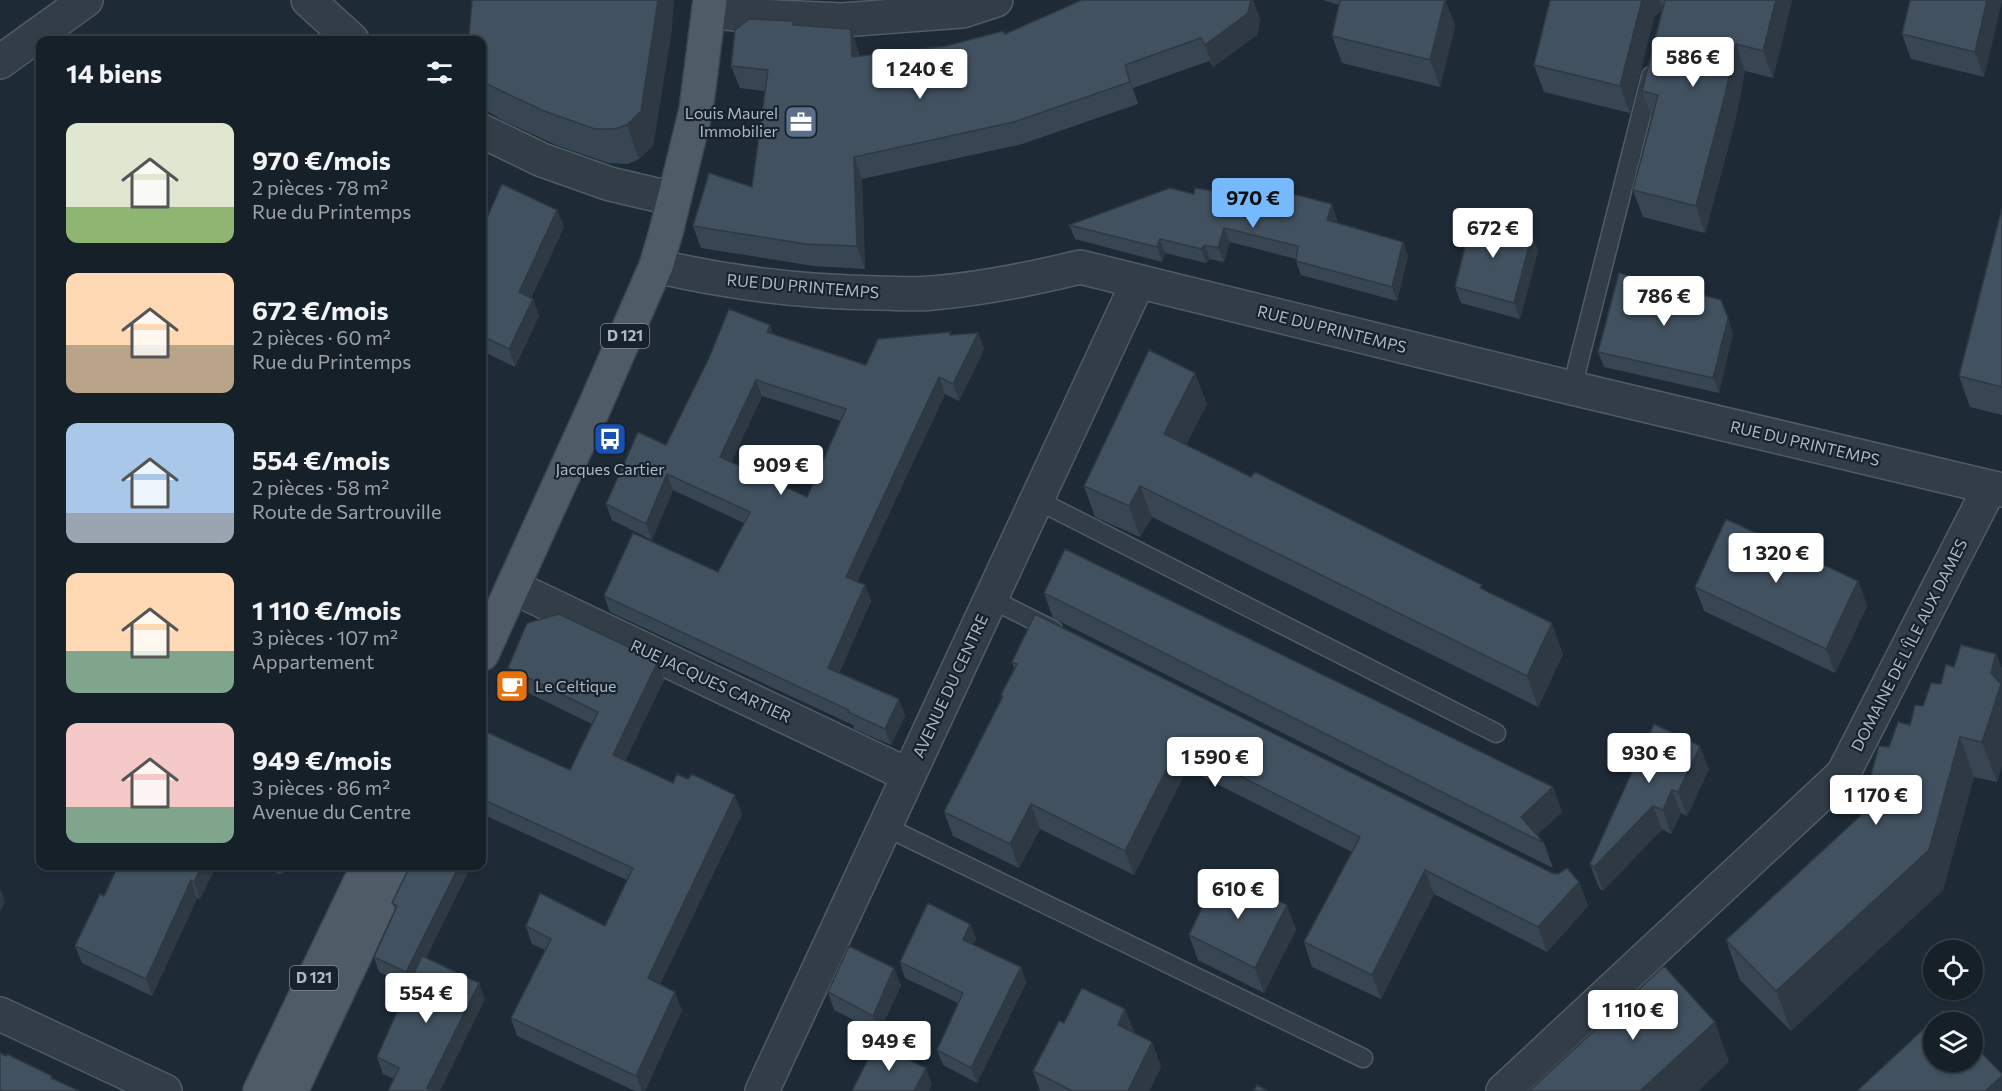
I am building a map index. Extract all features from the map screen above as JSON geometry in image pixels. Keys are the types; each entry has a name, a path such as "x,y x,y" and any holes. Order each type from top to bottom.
{"main road":[{"name":"D 121","path":"486,645 656,266 696,110 709,5"},
{"name":"D 121","path":"260,1091 366,870"},
{"name":"D 121","path":"291,1091 395,870"}],"street":[{"path":"36,36 86,0"},
{"path":"308,0 348,36"},
{"path":"709,5 754,16 842,20 962,11 996,0"},
{"path":"0,62 36,36"},
{"path":"486,133 542,160 610,184 674,199"},
{"name":"RUE DU PRINTEMPS","path":"656,266 699,276 767,286 841,292 931,294 1016,283 1080,267 1572,388 1996,488"},
{"name":"AVENUE DU CENTRE","path":"762,1091 1138,282"},
{"name":"DOMAINE DE L'ÎLE AUX DAMES","path":"1503,1091 1843,774 1996,488"},
{"name":"RUE JACQUES CARTIER","path":"513,587 908,775"},
{"path":"0,1014 165,1091"}],"lane":[{"path":"1572,388 1656,55"},
{"path":"1037,500 1496,733"},
{"path":"991,599 1065,636"},
{"path":"884,826 1363,1058"}],"building":[{"path":"472,0 658,0 641,111 627,125 615,129 595,129 544,111 486,83 486,36 469,36"},
{"path":"1082,0 1251,0 1248,13 1205,45 1201,38 1125,65 1130,82 1014,122 854,157 857,246 805,244 693,226 709,173 752,187 768,70 731,66 735,30 749,19 793,21 793,25 851,29 852,57 946,46 1003,31 1005,34"},
{"path":"1340,0 1445,0 1430,60 1332,36"},
{"path":"1550,0 1642,0 1620,86 1534,65"},
{"path":"1665,0 1776,0 1763,51 1736,44 1696,206 1633,190 1658,95 1642,91"},
{"path":"1910,0 1987,0 1975,52 1902,34"},
{"path":"502,184 557,210 519,292 533,299 509,349 486,338 486,220"},
{"path":"1170,188 1194,194 1195,188 1276,200 1278,190 1332,204 1327,220 1403,242 1392,287 1296,261 1298,246 1224,228 1218,248 1205,245 1201,249 1160,239 1157,247 1069,225"},
{"path":"2002,208 2002,387 1959,376"},
{"path":"1473,214 1532,234 1514,303 1455,287"},
{"path":"1619,273 1721,300 1728,318 1713,378 1598,352"},
{"path":"729,309 770,325 767,332 866,365 878,339 950,332 950,335 978,333 953,384 939,377 846,577 865,585 828,668 899,699 885,729 604,596 633,533 718,572 750,512 667,474 646,524 606,504 638,432 666,445 709,358","holes":["756,380 846,409 807,497 720,457"]},
{"path":"1149,350 1195,373 1164,434 1251,477 1255,472 1482,585 1480,588 1552,623 1527,676 1140,486 1129,506 1084,486"},
{"path":"1726,519 1858,581 1826,649 1695,587"},
{"path":"1065,549 1553,787 1521,817 1544,843 1044,593"},
{"path":"559,614 658,661 613,755 673,783 677,774 688,779 692,774 735,795 648,978 675,992 636,1076 511,1018 551,939 526,926 540,893 605,926 633,868 486,801 486,732 570,770 598,712 508,668 527,623"},
{"path":"1035,614 1552,873 1558,874 1567,868 1579,882 1538,927 1425,870 1372,975 1304,942 1360,837 1179,745 1125,851 1031,804 1010,844 944,812 1003,696 1001,695 1017,664 1012,662"},
{"path":"1961,645 1996,654 1991,673 2001,684 1982,742 1960,737 1929,850 1776,991 1726,940 1860,816 1879,746 1889,747 1898,722 1910,725 1915,705 1923,706 1931,683 1941,684 1946,664 1954,667"},
{"path":"1654,724 1700,746 1678,792 1672,790 1663,810 1653,806 1594,867 1590,864"},
{"path":"116,870 200,870 194,882 191,880 146,979 75,946 100,894 104,896"},
{"path":"408,870 457,870 406,972 374,957 397,906 392,903"},
{"path":"1219,872 1287,905 1255,968 1189,935"},
{"path":"928,903 970,924 963,940 1021,967 971,1068 937,1050 963,993 900,962"},
{"path":"849,946 894,968 873,1016 828,992"},
{"path":"422,956 479,983 427,1088 434,1091 388,1091 399,1068 377,1057"},
{"path":"1664,966 1715,1022 1640,1091 1529,1091"},
{"path":"1082,988 1125,1009 1118,1025 1152,1042 1128,1091 1072,1091 1033,1071 1059,1021 1064,1023"},
{"path":"1923,1030 1923,1072 1983,1072 1983,1054 2002,1074 1985,1091 1857,1091"},
{"path":"876,1043 926,1068 914,1091 852,1091"},
{"path":"0,1053 6,1056 7,1054 79,1091 0,1091"},
{"path":"1257,1085 1268,1091 1254,1091"}],"place":[{"name":"Louis Maurel Immobilier","path":"801,122"},
{"name":"Jacques Cartier","path":"610,439"},
{"name":"Le Celtique","path":"512,686"}]}
